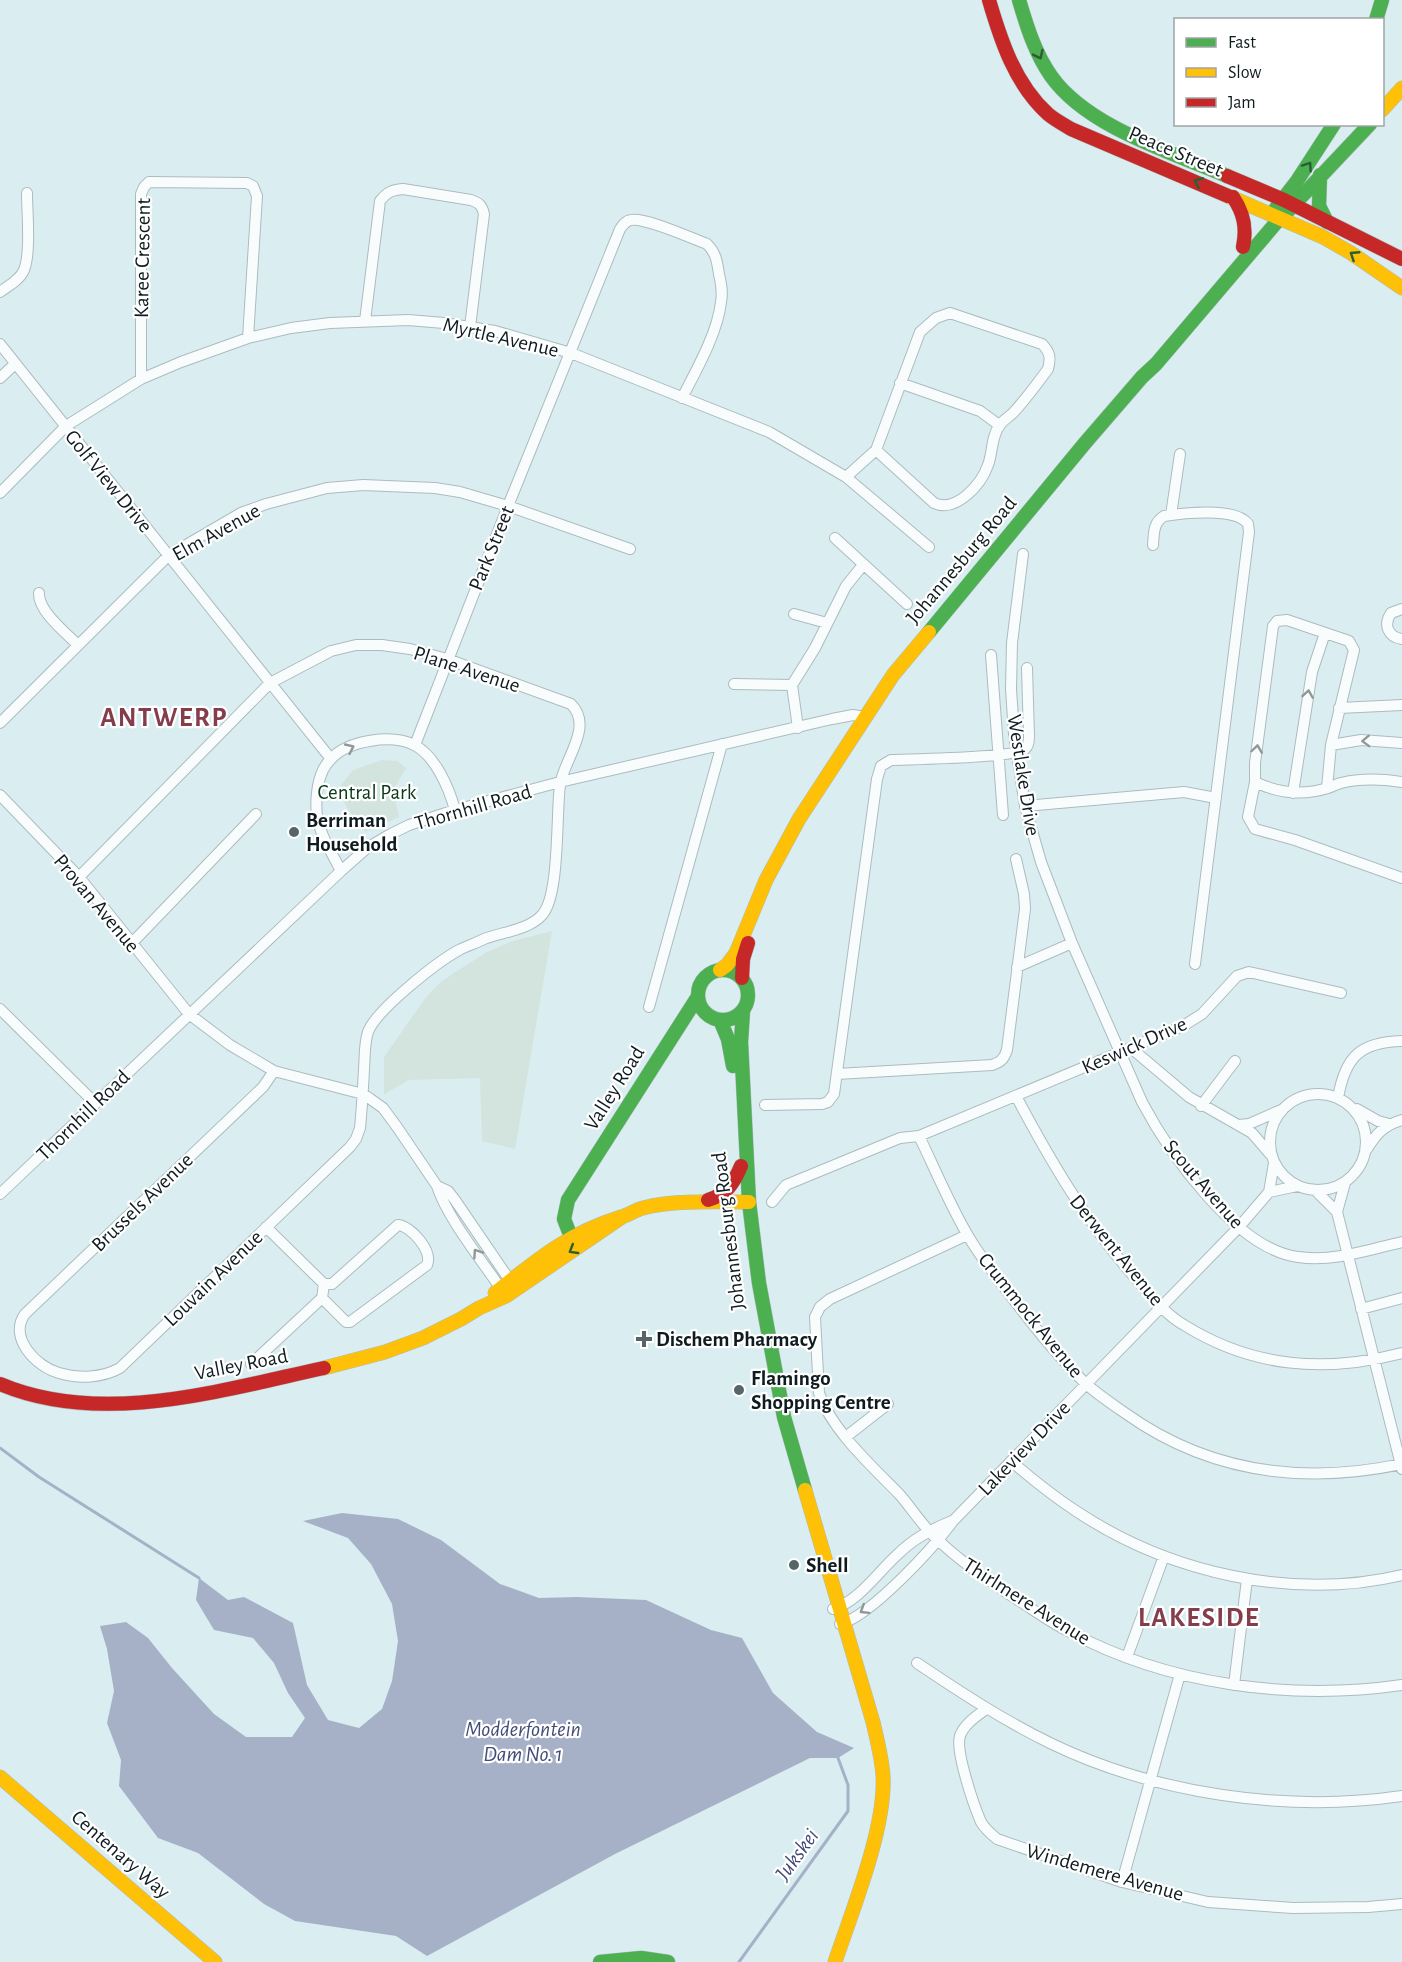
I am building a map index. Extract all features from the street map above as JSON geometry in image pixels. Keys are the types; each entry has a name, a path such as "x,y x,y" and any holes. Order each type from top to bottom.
{"street":[{"name":"Peace Street","path":"989,0 999,34 1016,74 1030,95 1048,114 1071,129 1323,237 1402,288"},
{"name":"Peace Street","path":"1019,0 1037,52 1052,79 1069,98 1094,117 1288,203 1402,259"},
{"path":"1377,18 1382,0"},
{"path":"1384,109 1402,88"},
{"path":"1288,203 1333,126"},
{"path":"1276,215 1320,175 1368,126"},
{"path":"1320,175 1319,206 1327,222"},
{"name":"Karee Crescent","path":"141,379 141,194 149,182 247,183 254,186 257,196 248,338"},
{"path":"365,321 381,201 392,190 403,189 471,200 478,202 482,207 484,214 470,327"},
{"path":"0,292 18,278 24,270 27,193"},
{"path":"1233,197 1245,218 1243,247"},
{"name":"Johannesburg Road","path":"1142,377 1157,351 1243,247 1276,215"},
{"name":"Johannesburg Road","path":"742,978 747,946 776,874 826,780 864,717 917,644 1142,377 1156,364 1247,255 1276,215"},
{"name":"Park Street","path":"415,745 447,658 620,229 632,220 644,221 707,244 714,251 717,260 722,292 721,303 706,350 682,398"},
{"path":"846,477 876,450 920,332 942,315 950,313 1041,344 1050,355 1048,369 1012,414 999,425 984,475 960,501 953,505 940,506 934,503 876,450"},
{"name":"Myrtle Avenue","path":"0,493 66,426 141,379 248,338 291,328 365,321 408,320 470,327 520,338 570,353 769,432 846,477 929,547"},
{"name":"Golf View Drive","path":"0,344 331,759"},
{"path":"0,378 15,364"},
{"path":"900,383 980,411 999,425"},
{"path":"1171,515 1180,454"},
{"name":"Elm Avenue","path":"0,723 169,555 241,513 266,504 327,488 424,487 460,492 508,506 630,549"},
{"path":"1153,545 1157,520 1171,515 1222,513 1238,516 1248,524 1248,543 1195,964"},
{"path":"835,538 907,604"},
{"name":"Westlake Drive","path":"1023,554 1011,664 1017,753 1024,806 1041,862 1072,943 1126,1050 1201,1106 1239,1125 1259,1140 1272,1159"},
{"path":"798,728 792,686 815,648 846,586 863,565"},
{"path":"39,593 39,600 44,610 78,645"},
{"path":"1402,609 1391,613 1387,622 1389,632 1397,639 1402,639"},
{"path":"794,614 827,623"},
{"path":"1327,788 1330,745 1354,650 1349,641 1287,620 1277,621 1274,626 1255,763 1255,782 1248,817 1255,829 1295,840 1402,878"},
{"path":"1293,793 1312,672 1324,633"},
{"name":"Plane Avenue","path":"79,877 270,683 331,651 356,645 382,645 410,649 447,658 570,704 575,708 580,719 579,731 560,782"},
{"path":"991,655 1003,815"},
{"path":"765,1105 822,1104 828,1102 834,1094 877,779 881,766 891,760 1017,753 1028,747 1027,668"},
{"path":"734,684 792,686"},
{"path":"1339,708 1401,702"},
{"name":"Thornhill Road","path":"0,1194 341,871 367,848 388,835 409,825 455,810 560,782 853,715 864,717"},
{"path":"341,871 322,834 316,803 323,772 331,759 345,749 362,742 380,740 415,745 443,777 455,810"},
{"path":"1330,745 1361,740 1402,743"},
{"path":"649,1007 722,744"},
{"path":"1255,782 1271,790 1293,793 1361,780 1384,779 1402,782"},
{"name":"Johannesburg Road","path":"720,970 732,960 766,880 784,845 811,799 826,780"},
{"name":"Louvain Avenue","path":"20,1338 23,1346 32,1355 46,1367 58,1373 88,1376 111,1373 120,1368 356,1139 360,1128 368,1032 373,1023 394,1000 431,969 459,950 536,921 546,911 552,891 560,782"},
{"path":"1024,806 1184,792 1216,798"},
{"name":"Provan Avenue","path":"0,795 79,877 189,1014 230,1045 274,1071 363,1094"},
{"path":"131,944 256,814"},
{"path":"837,1074 999,1063 1004,1058 1007,1050 1025,909 1016,859"},
{"path":"1017,967 1072,943"},
{"path":"738,1070 743,1011 748,994 742,978 728,971 720,970 706,976 698,990 697,998 704,1013 720,1020 737,1017 743,1011"},
{"name":"Keswick Drive","path":"772,1202 786,1185 900,1138 919,1136 1194,1020 1242,973 1249,972 1341,993"},
{"name":"Valley Road","path":"570,1237 562,1217 567,1200 697,998"},
{"path":"0,1009 95,1103"},
{"path":"678,1026 704,1013"},
{"path":"720,1020 738,1070"},
{"path":"1338,1098 1346,1066 1359,1051 1380,1042 1402,1041"},
{"name":"Scout Avenue","path":"1126,1050 1135,1086 1154,1124 1192,1177 1255,1241 1275,1251 1295,1257 1321,1258 1348,1255 1402,1242"},
{"path":"1201,1106 1235,1061"},
{"name":"Johannesburg Road","path":"738,1070 741,1166 745,1202 784,1417 837,1608 856,1691 875,1734 883,1778 881,1808 869,1857 836,1960"},
{"name":"Johannesburg Road","path":"738,1070 745,1202"},
{"name":"Brussels Avenue","path":"20,1338 21,1320 26,1314 263,1087 274,1071"},
{"path":"363,1094 383,1108 437,1186 448,1191 455,1200 508,1288"},
{"path":"1297,1186 1269,1192 1272,1159 1269,1143 1271,1131 1282,1110 1294,1100 1308,1094 1324,1094 1338,1098 1389,1124"},
{"name":"Derwent Avenue","path":"1016,1096 1059,1175 1084,1214 1161,1308 1183,1325 1247,1353 1311,1365 1341,1365 1402,1353"},
{"path":"1351,1106 1361,1119 1366,1134 1367,1150"},
{"path":"1239,1125 1249,1124 1282,1110"},
{"path":"1272,1159 1283,1176 1297,1186 1316,1191 1331,1189 1345,1183 1359,1168 1367,1150 1381,1130 1389,1124 1402,1120"},
{"name":"Crummock Avenue","path":"919,1136 967,1235 1035,1327 1086,1384 1137,1422 1172,1443 1211,1458 1251,1469 1320,1475 1402,1466"},
{"path":"508,1288 622,1217 643,1208 693,1202 722,1195 735,1180 741,1166"},
{"path":"1345,1183 1337,1212 1402,1466"},
{"path":"1316,1191 1337,1212"},
{"name":"Lakeview Drive","path":"841,1624 876,1603 939,1541 953,1521 1239,1227 1269,1192"},
{"path":"693,1202 745,1202"},
{"path":"508,1288 554,1247 570,1237 609,1220 622,1217"},
{"path":"266,1227 324,1284 332,1284 398,1226 409,1228 428,1254 427,1265 350,1322 346,1322 322,1298"},
{"name":"Thirlmere Avenue","path":"967,1235 830,1299 820,1307 815,1317 819,1393 830,1416 877,1474 911,1508 928,1531 986,1579 1068,1631 1127,1657 1179,1674 1279,1691 1326,1692 1402,1685"},
{"path":"251,1364 322,1298 324,1284"},
{"name":"Valley Road","path":"0,1384 19,1392 42,1397 81,1403 122,1403 175,1398 276,1380 385,1352 423,1338 480,1308 508,1288"},
{"path":"1361,1309 1402,1298"},
{"path":"847,1436 888,1404"},
{"path":"1011,1461 1076,1512 1164,1556 1203,1569 1247,1579 1297,1584 1357,1583 1402,1575"},
{"name":"Lakeview Drive","path":"837,1608 874,1578 895,1556 928,1531 953,1521"},
{"path":"1127,1657 1164,1556"},
{"path":"874,1578 888,1591"},
{"path":"1234,1685 1247,1579"},
{"path":"917,1663 986,1709 1052,1744 1098,1763 1151,1780 1216,1794 1263,1799 1330,1802 1402,1796"},
{"path":"1122,1882 1179,1674"},
{"name":"Windemere Avenue","path":"986,1709 968,1724 961,1733 958,1743 959,1754 982,1823 997,1839 1122,1882 1208,1902 1293,1908 1402,1904"},
{"name":"Centenary Way","path":"0,1777 215,1962"},
{"path":"600,1962 641,1958 668,1962"}],"green space":[{"name":"Central Park","path":"382,760 397,761 406,768 393,791 399,817 365,832 345,805 341,785 353,770"},
{"path":"552,931 515,1149 482,1141 480,1078 409,1080 384,1094 384,1057 426,997 443,980 487,952 513,941"}],"water":[{"name":"Modderfontein Dam No. 1","path":"342,1513 398,1519 441,1540 500,1584 539,1598 646,1600 711,1630 742,1638 773,1693 817,1732 854,1748 838,1758 810,1758 615,1854 427,1956 396,1936 295,1921 264,1904 198,1853 158,1838 119,1786 121,1760 107,1723 114,1691 107,1649 100,1626 126,1622 148,1638 214,1714 246,1737 292,1737 305,1718 288,1693 274,1663 253,1638 214,1630 196,1600 199,1578 228,1600 244,1597 293,1623 307,1685 328,1720 359,1728 382,1709 392,1681 398,1641 392,1604 371,1564 348,1538 303,1521"}],"waterway":[{"path":"0,1448 39,1477 199,1578"},
{"name":"Jukskei","path":"739,1962 848,1811 848,1785 838,1758"}],"traffic: fast":[{"path":"1019,0 1040,58 1051,76 1067,94 1108,124 1156,147 1227,176"},
{"path":"1377,18 1382,0"},
{"path":"1276,208 1297,181 1333,126"},
{"path":"1286,213 1368,126"},
{"path":"1320,175 1319,206 1327,222"},
{"path":"929,632 1085,443 1156,364 1281,217"},
{"path":"718,970 728,970 741,977 748,990 748,995 748,1000 741,1013 728,1020 718,1020 709,1016 702,1009 698,1000 698,990 702,981 709,974 718,970"},
{"path":"571,1237 564,1219 568,1200 697,998"},
{"path":"743,1011 741,1042 749,1202 759,1283 784,1417 805,1490"},
{"path":"720,1020 728,1039 733,1066"},
{"path":"600,1962 641,1958 668,1962"}],"traffic: slow":[{"path":"1384,108 1402,88"},
{"path":"1228,196 1323,237 1402,288"},
{"path":"720,970 736,953 766,880 799,819 893,675 929,632"},
{"path":"495,1293 540,1258 569,1240 585,1231 640,1209 681,1203 749,1202"},
{"path":"324,1368 385,1352 423,1338 461,1319 506,1296 622,1217"},
{"path":"805,1490 873,1722 883,1776 879,1820 874,1844 835,1962"},
{"path":"0,1777 215,1962"}],"traffic: jam":[{"path":"989,0 1004,46 1018,76 1036,102 1048,114 1071,129 1228,196"},
{"path":"1227,176 1284,200 1402,259"},
{"path":"1233,197 1244,221 1243,247"},
{"path":"742,978 743,959 748,943"},
{"path":"708,1200 729,1188 741,1166"},
{"path":"0,1384 39,1397 79,1403 120,1404 203,1394 324,1368"}],"place":[{"name":"Berriman Household","path":"294,832"},
{"name":"Dischem Pharmacy","path":"644,1339"},
{"name":"Flamingo Shopping Centre","path":"739,1390"},
{"name":"Shell","path":"794,1565"}],"district":[{"name":"ANTWERP","path":"164,717"},
{"name":"LAKESIDE","path":"1199,1617"}]}
